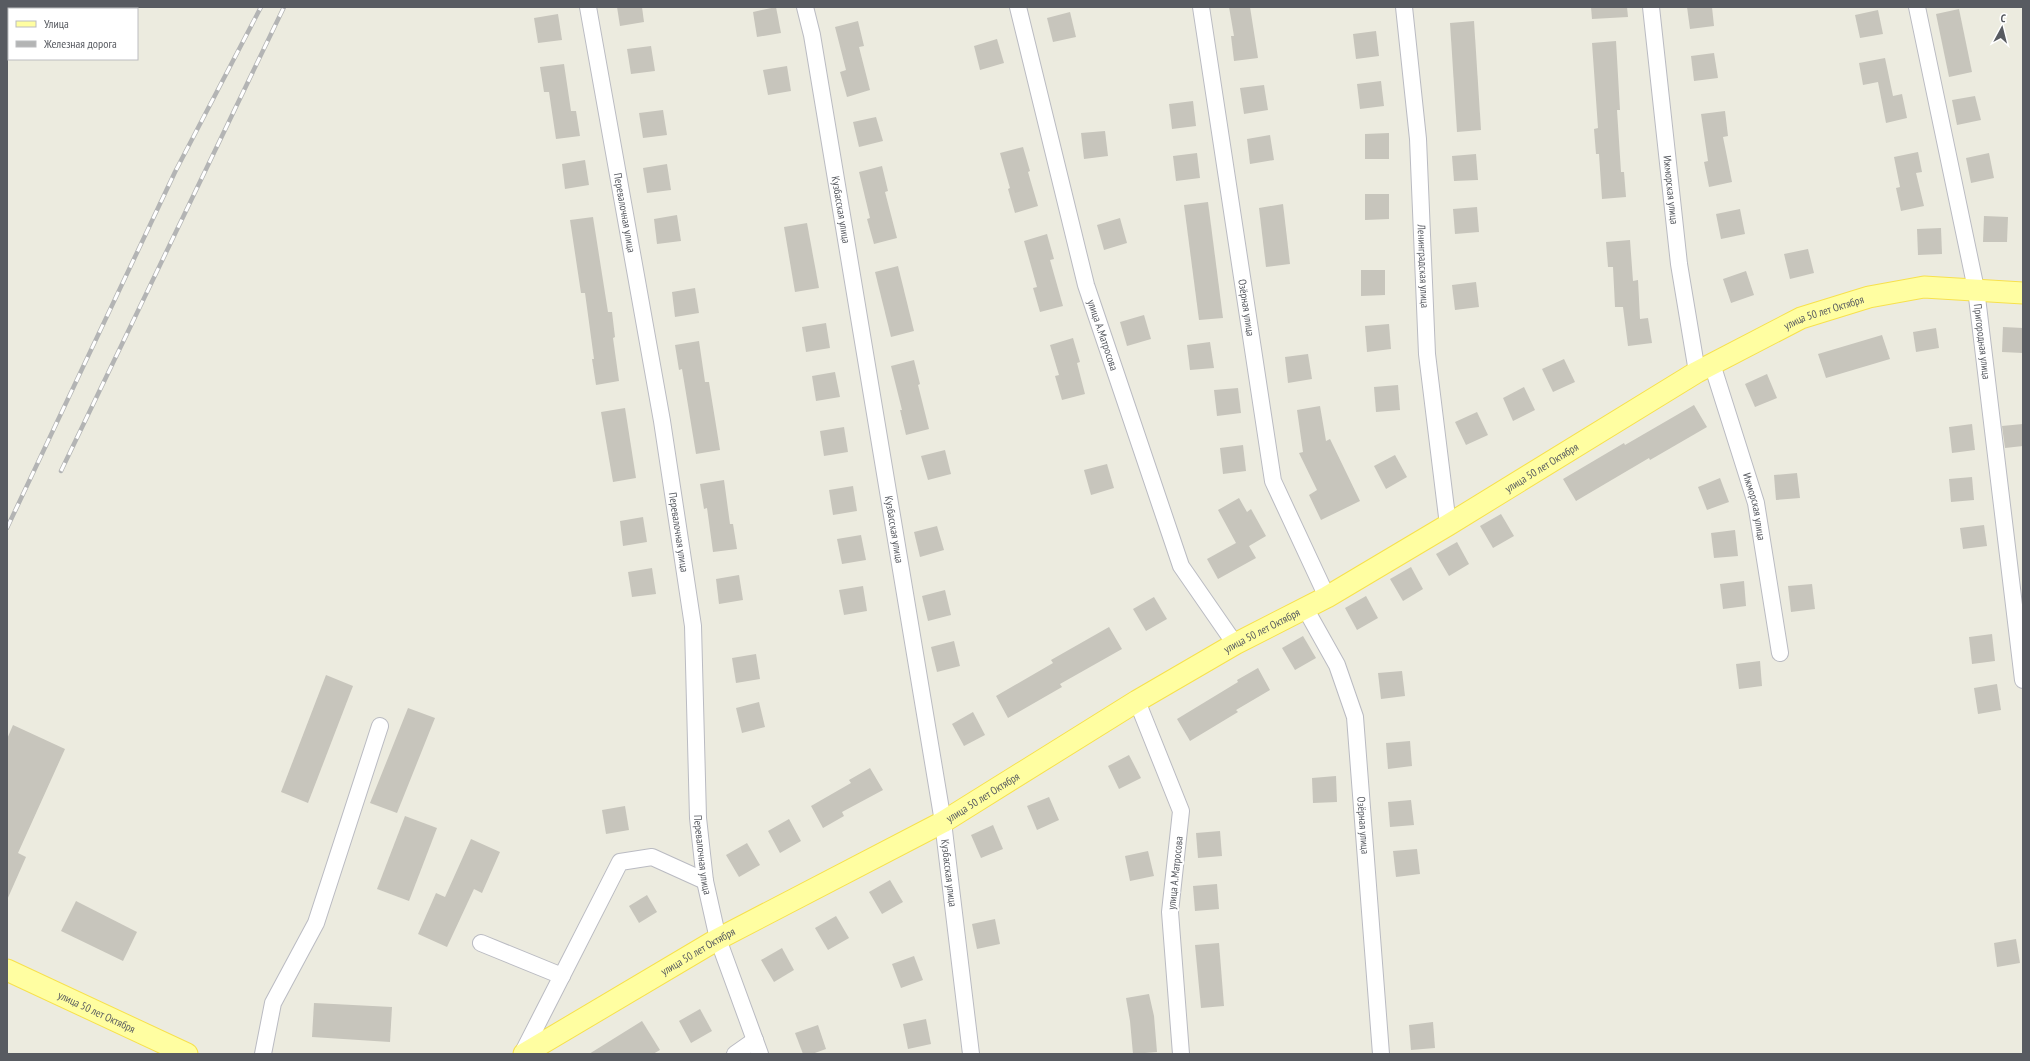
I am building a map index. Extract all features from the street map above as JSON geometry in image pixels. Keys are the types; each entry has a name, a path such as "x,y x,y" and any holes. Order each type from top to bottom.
{"main road":[{"name":"улица 50 лет Октября","path":"523,1054 718,939 944,822 1137,701 1236,644 1327,597 1448,525 1704,368 1801,318 1869,297 1924,287 2023,293"},
{"name":"улица 50 лет Октября","path":"7,970 187,1054"}],"street":[{"name":"Перевалочная улица","path":"588,7 662,421 693,626 698,818 705,881 718,939 758,1047"},
{"name":"Кузбасская улица","path":"805,7 812,35 944,822 971,1054"},
{"name":"улица А.Матросова","path":"1018,7 1086,285 1181,566 1236,644"},
{"name":"Озёрная улица","path":"1201,7 1273,481 1327,597"},
{"name":"Ленинградская улица","path":"1404,7 1418,139 1427,354 1448,525"},
{"name":"Ижморская улица","path":"1651,7 1680,264 1704,368 1756,503 1780,653"},
{"name":"Пригородная улица","path":"1917,7 1976,289 2023,680"},
{"name":"Озёрная улица","path":"1305,608 1337,665 1355,717 1381,1054"},
{"name":"улица А.Матросова","path":"1137,701 1181,811 1170,912 1181,1054"},
{"path":"263,1054 273,1003 316,923 380,726"},
{"path":"523,1054 620,862 652,856 705,881"},
{"path":"481,943 562,976"},
{"path":"735,1054 758,1047"}],"building":[{"path":"617,7 642,7 644,22 620,26"},
{"path":"776,7 781,33 757,37 753,12"},
{"path":"1229,7 1250,7 1258,58 1234,61 1231,36 1234,36"},
{"path":"1591,7 1627,7 1628,17 1592,19"},
{"path":"1687,7 1712,7 1714,26 1690,29"},
{"path":"1959,9 1972,72 1949,77 1936,14"},
{"path":"1878,10 1883,34 1860,38 1855,15"},
{"path":"1070,12 1076,37 1053,42 1047,18"},
{"path":"558,14 562,40 538,43 534,18"},
{"path":"858,21 864,46 859,47 870,90 847,97 840,72 846,70 835,27"},
{"path":"1474,21 1481,130 1457,132 1450,23"},
{"path":"1376,31 1379,56 1356,59 1353,34"},
{"path":"997,39 1004,63 980,70 974,46"},
{"path":"1616,41 1620,110 1617,110 1621,172 1624,172 1626,197 1602,199 1599,154 1596,154 1594,129 1598,128 1592,43"},
{"path":"651,46 655,71 631,74 627,49"},
{"path":"1714,53 1718,78 1694,81 1691,56"},
{"path":"1885,58 1893,96 1902,94 1907,118 1886,123 1878,82 1863,85 1859,63"},
{"path":"564,64 571,111 576,111 580,136 556,139 549,92 544,92 540,67"},
{"path":"787,66 791,91 768,95 763,70"},
{"path":"1381,81 1384,106 1360,109 1357,84"},
{"path":"1264,85 1268,110 1244,114 1240,88"},
{"path":"1975,96 1981,120 1957,125 1952,100"},
{"path":"1193,101 1196,126 1172,129 1169,104"},
{"path":"663,110 667,135 643,138 639,113"},
{"path":"1725,111 1728,136 1723,137 1732,182 1709,187 1704,162 1708,161 1701,114"},
{"path":"876,117 883,141 859,147 853,122"},
{"path":"1105,131 1108,156 1084,159 1081,133"},
{"path":"1389,133 1389,159 1365,159 1365,134"},
{"path":"1270,135 1274,160 1250,164 1247,139"},
{"path":"1023,147 1030,171 1028,172 1038,206 1015,213 1008,189 1010,188 1000,153"},
{"path":"1918,152 1922,172 1916,173 1924,206 1901,211 1896,188 1900,187 1894,157"},
{"path":"1197,153 1200,178 1176,181 1173,156"},
{"path":"1989,153 1994,178 1971,183 1966,158"},
{"path":"1476,154 1478,180 1454,181 1452,156"},
{"path":"585,160 589,185 565,189 562,164"},
{"path":"667,164 671,190 647,193 643,168"},
{"path":"882,166 888,191 885,192 897,238 874,244 867,219 870,218 859,172"},
{"path":"1365,194 1389,194 1389,219 1365,220"},
{"path":"1208,202 1223,318 1199,320 1184,205"},
{"path":"1283,204 1290,264 1266,267 1259,208"},
{"path":"1477,207 1479,232 1455,234 1453,209"},
{"path":"1740,209 1745,234 1721,239 1716,214"},
{"path":"677,215 681,241 657,244 654,219"},
{"path":"1984,216 2008,217 2007,242 1983,242"},
{"path":"593,217 608,312 612,312 615,337 613,338 619,381 596,385 585,293 581,293 570,220"},
{"path":"1120,218 1127,243 1104,250 1097,225"},
{"path":"807,223 819,288 795,292 784,227"},
{"path":"1941,228 1942,254 1918,255 1917,229"},
{"path":"1047,234 1054,259 1050,260 1063,306 1040,312 1033,288 1037,287 1024,241"},
{"path":"1630,240 1633,281 1638,280 1640,319 1648,318 1652,343 1628,346 1623,307 1615,307 1613,267 1608,267 1606,242"},
{"path":"1808,249 1814,273 1790,279 1784,254"},
{"path":"898,266 914,331 891,337 875,272"},
{"path":"1361,270 1385,270 1385,295 1361,296"},
{"path":"1746,271 1754,295 1731,303 1723,279"},
{"path":"1476,282 1479,307 1455,310 1452,285"},
{"path":"695,288 699,313 675,317 672,292"},
{"path":"1144,315 1151,339 1127,346 1120,322"},
{"path":"826,323 830,348 806,352 802,327"},
{"path":"1389,324 1391,349 1367,352 1365,326"},
{"path":"2003,327 2023,328 2023,353 2002,352"},
{"path":"1936,328 1939,348 1916,352 1913,332"},
{"path":"1882,335 1890,359 1826,378 1818,354"},
{"path":"1073,338 1080,362 1077,363 1085,394 1062,400 1055,376 1059,375 1050,345"},
{"path":"699,341 705,382 709,382 720,450 696,454 682,369 679,370 675,345"},
{"path":"1210,342 1214,368 1190,370 1187,345"},
{"path":"1308,354 1312,379 1288,383 1285,357"},
{"path":"1564,359 1575,382 1553,392 1542,369"},
{"path":"914,360 920,384 918,385 929,429 906,435 900,410 902,410 891,366"},
{"path":"835,372 840,397 816,401 812,376"},
{"path":"1767,374 1777,398 1755,407 1745,384"},
{"path":"1398,385 1400,410 1376,412 1374,387"},
{"path":"1524,387 1535,410 1513,421 1503,398"},
{"path":"1238,388 1241,413 1217,416 1214,390"},
{"path":"1694,405 1707,427 1650,460 1649,458 1576,501 1563,479 1624,443 1625,445"},
{"path":"1320,406 1326,441 1330,439 1360,501 1321,520 1309,495 1317,490 1299,453 1303,452 1297,410"},
{"path":"625,408 636,478 613,482 601,412"},
{"path":"1477,412 1488,435 1466,445 1455,422"},
{"path":"1972,424 1975,450 1952,453 1949,427"},
{"path":"2023,424 2023,446 2005,448 2002,426"},
{"path":"844,427 848,452 824,456 820,431"},
{"path":"1243,445 1246,471 1223,474 1220,448"},
{"path":"945,450 951,474 928,480 921,456"},
{"path":"1395,455 1407,477 1386,489 1374,466"},
{"path":"1107,464 1114,488 1091,495 1084,470"},
{"path":"1797,473 1800,498 1776,500 1774,475"},
{"path":"1972,477 1974,500 1951,502 1949,479"},
{"path":"1720,478 1729,502 1707,510 1698,487"},
{"path":"724,480 730,524 733,524 737,549 713,552 707,508 704,509 700,484"},
{"path":"853,486 857,511 833,515 829,490"},
{"path":"1239,498 1247,512 1251,509 1266,536 1249,546 1256,558 1218,579 1207,559 1236,543 1218,510"},
{"path":"1501,514 1514,536 1493,548 1480,526"},
{"path":"643,517 647,542 623,546 620,521"},
{"path":"1984,525 1987,546 1963,549 1960,528"},
{"path":"937,526 944,550 920,557 914,532"},
{"path":"1735,530 1738,556 1714,558 1711,533"},
{"path":"861,535 866,560 842,564 837,539"},
{"path":"1457,542 1469,564 1449,576 1436,554"},
{"path":"1411,567 1423,589 1403,601 1390,579"},
{"path":"652,568 656,594 632,597 628,572"},
{"path":"739,575 743,600 719,604 716,579"},
{"path":"1744,581 1746,606 1723,609 1720,584"},
{"path":"1812,584 1815,609 1791,612 1788,586"},
{"path":"863,586 867,611 844,615 839,590"},
{"path":"945,590 951,615 928,621 922,596"},
{"path":"1366,596 1378,618 1357,630 1345,608"},
{"path":"1154,597 1167,619 1146,631 1133,609"},
{"path":"1109,627 1122,649 1060,684 1062,687 1008,718 996,696 1053,663 1051,660"},
{"path":"1992,634 1995,661 1972,664 1969,637"},
{"path":"1303,636 1316,658 1295,670 1282,648"},
{"path":"954,641 960,666 937,672 931,647"},
{"path":"756,654 760,679 736,683 732,658"},
{"path":"1760,661 1762,686 1739,689 1736,664"},
{"path":"1258,668 1270,690 1236,710 1238,712 1190,741 1177,719"},
{"path":"1402,671 1405,696 1381,699 1378,673"},
{"path":"326,675 353,686 308,803 281,792"},
{"path":"1997,684 2001,710 1978,714 1974,688"},
{"path":"759,702 765,727 742,733 736,708"},
{"path":"408,708 435,718 397,813 370,803"},
{"path":"973,712 985,735 964,746 952,724"},
{"path":"13,725 65,749 18,853 26,857 7,900 7,739"},
{"path":"1410,741 1412,766 1388,769 1386,743"},
{"path":"1129,755 1141,778 1119,789 1108,766"},
{"path":"870,768 883,790 842,812 844,816 823,828 811,806 851,783 849,780"},
{"path":"1336,776 1337,802 1313,803 1312,778"},
{"path":"1049,797 1059,820 1037,830 1027,806"},
{"path":"1411,800 1414,825 1390,827 1388,802"},
{"path":"625,806 629,830 606,834 602,810"},
{"path":"405,816 437,828 409,901 377,889"},
{"path":"789,819 801,841 780,853 768,831"},
{"path":"993,825 1003,849 981,858 971,835"},
{"path":"1220,831 1222,856 1198,858 1196,833"},
{"path":"471,839 500,852 482,893 474,889 447,947 418,934 436,893 445,897"},
{"path":"747,843 760,865 739,877 726,855"},
{"path":"1417,849 1420,874 1396,877 1393,851"},
{"path":"1148,851 1154,876 1130,881 1125,856"},
{"path":"890,880 903,902 882,914 869,892"},
{"path":"1217,884 1219,909 1195,911 1193,886"},
{"path":"647,895 657,912 639,923 629,906"},
{"path":"76,901 137,932 123,961 61,931"},
{"path":"836,916 849,938 828,950 815,928"},
{"path":"995,919 1000,944 977,949 972,924"},
{"path":"2016,939 2020,963 1997,967 1994,943"},
{"path":"1219,943 1224,1006 1201,1008 1195,945"},
{"path":"782,948 794,970 774,982 761,960"},
{"path":"914,956 923,980 901,988 892,964"},
{"path":"1149,994 1154,1016 1157,1052 1133,1054 1126,998"},
{"path":"314,1003 392,1007 390,1042 312,1037"},
{"path":"700,1009 712,1031 691,1043 679,1021"},
{"path":"926,1019 931,1044 908,1049 903,1024"},
{"path":"642,1021 660,1050 653,1054 589,1054"},
{"path":"1433,1022 1435,1048 1411,1050 1409,1025"},
{"path":"818,1025 826,1049 812,1054 803,1054 795,1033"}],"railway":[{"path":"7,528 175,172 261,7"},
{"path":"61,471 284,7"}]}
